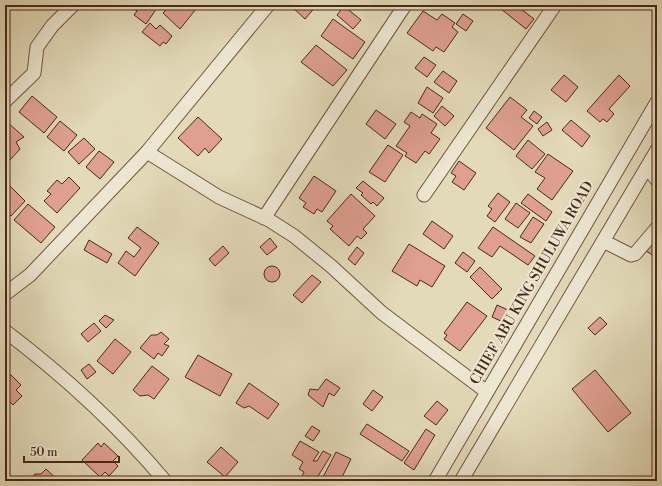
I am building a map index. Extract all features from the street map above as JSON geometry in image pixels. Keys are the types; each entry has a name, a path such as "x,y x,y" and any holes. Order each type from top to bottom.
{"street":[{"path":"5,101 34,73 37,47 52,26 73,5"},
{"path":"5,294 30,275 147,152 268,5"},
{"path":"264,218 405,5"},
{"path":"424,195 555,5"},
{"name":"CHIEF ABU KING SHULUWA ROAD","path":"435,481 657,102"},
{"path":"147,152 219,197 264,218 294,236 331,266 382,313 487,392"},
{"path":"461,481 656,154"},
{"path":"647,167 657,180"},
{"path":"603,241 631,255 638,252 657,228"},
{"path":"5,331 31,351 100,411 165,481"}],"building":[{"path":"129,5 159,5 146,24 134,15 137,11"},
{"path":"171,5 192,5 196,9 180,29 163,13"},
{"path":"290,5 317,5 305,19"},
{"path":"357,5 368,5 365,9"},
{"path":"372,5 381,5 378,9"},
{"path":"496,5 516,5 534,19 526,29"},
{"path":"344,6 361,20 353,29 337,15"},
{"path":"423,11 437,20 442,14 455,23 452,27 458,32 444,52 436,47 433,51 407,33"},
{"path":"463,14 473,21 466,31 456,24"},
{"path":"333,19 365,42 353,59 321,36"},
{"path":"150,23 156,29 160,25 172,36 166,44 163,42 160,46 142,32"},
{"path":"316,45 347,70 333,86 301,62"},
{"path":"424,57 436,65 427,77 415,68"},
{"path":"443,71 457,81 449,93 434,82"},
{"path":"564,75 578,87 566,102 551,90"},
{"path":"619,75 630,86 609,109 614,114 607,122 603,119 600,122 587,111"},
{"path":"427,87 443,98 433,113 418,103"},
{"path":"32,96 57,117 44,133 19,112"},
{"path":"510,97 527,110 521,117 533,126 514,150 486,128"},
{"path":"442,106 454,116 445,126 434,116"},
{"path":"376,110 396,124 385,139 366,124"},
{"path":"534,111 542,117 537,124 529,118"},
{"path":"411,112 420,118 422,114 437,124 431,133 440,139 429,154 425,151 416,163 405,156 407,153 396,146 410,126 404,122"},
{"path":"198,117 222,139 209,153 205,148 198,156 178,138"},
{"path":"571,120 590,136 582,147 562,130"},
{"path":"6,121 24,137 16,142 20,149 9,161 5,158"},
{"path":"60,121 77,135 64,151 47,137"},
{"path":"547,122 552,130 543,136 538,129"},
{"path":"84,138 95,149 79,164 68,152"},
{"path":"528,140 545,154 532,169 516,156"},
{"path":"388,145 403,155 385,182 369,172"},
{"path":"99,151 114,162 100,179 86,167"},
{"path":"548,154 573,171 552,200 537,189 545,178 535,172"},
{"path":"459,161 476,173 464,190 452,182 456,176 451,173"},
{"path":"314,176 336,191 322,212 317,209 314,214 303,207 306,203 299,198"},
{"path":"69,177 80,188 57,213 44,201 51,194 47,191 57,180 62,184"},
{"path":"363,181 384,198 377,206 373,202 371,204 361,195 363,193 356,188"},
{"path":"10,186 25,201 11,216 5,210 5,191"},
{"path":"498,193 510,202 495,222 487,216 492,209 488,206"},
{"path":"351,194 375,216 363,229 367,233 361,239 357,236 349,246 330,229 333,226 327,221"},
{"path":"528,194 552,212 546,221 521,203"},
{"path":"516,203 530,213 518,228 505,219"},
{"path":"28,204 55,227 41,243 14,220"},
{"path":"533,217 544,224 531,243 520,237"},
{"path":"432,221 453,236 444,249 423,234"},
{"path":"137,227 159,243 135,276 118,263 126,251 134,257 141,248 128,238"},
{"path":"493,227 535,256 528,265 500,246 492,257 478,248"},
{"path":"657,229 657,258 643,249"},
{"path":"270,238 277,247 267,255 260,247"},
{"path":"89,240 112,254 107,263 84,250"},
{"path":"409,244 445,266 432,287 420,280 417,286 392,271"},
{"path":"223,246 229,253 215,266 209,259"},
{"path":"357,247 364,253 355,265 348,259"},
{"path":"463,252 475,261 467,272 455,263"},
{"path":"272,266 278,268 280,274 278,280 272,282 266,280 264,274 266,268"},
{"path":"480,267 502,289 492,299 470,277"},
{"path":"312,275 321,282 302,303 293,295"},
{"path":"467,302 487,316 460,351 444,339 447,335 444,333"},
{"path":"497,305 508,310 503,322 492,317"},
{"path":"105,315 114,320 106,328 99,321"},
{"path":"600,317 607,324 595,335 588,328"},
{"path":"94,323 101,331 88,342 81,334"},
{"path":"161,332 169,339 164,344 169,346 162,356 158,353 154,359 140,348 151,335 157,335"},
{"path":"115,339 131,352 113,374 97,361"},
{"path":"198,355 232,374 220,396 185,377"},
{"path":"89,364 96,372 87,379 81,370"},
{"path":"152,366 169,379 154,399 148,395 140,396 133,390"},
{"path":"595,370 631,413 608,432 572,389"},
{"path":"9,373 21,385 16,390 22,396 13,405 8,400 5,404 5,378"},
{"path":"326,379 340,388 334,396 329,393 323,407 308,395 310,389 318,390"},
{"path":"249,383 279,404 268,419 249,406 244,408 236,403"},
{"path":"373,390 383,397 372,411 363,404"},
{"path":"437,401 448,410 436,425 424,416"},
{"path":"367,424 409,451 402,461 360,434"},
{"path":"312,426 320,431 313,441 305,436"},
{"path":"426,429 435,435 414,470 404,463"},
{"path":"300,441 319,452 313,461 317,461 323,451 331,455 315,481 311,481 302,476 304,472 299,469 303,462 292,455"},
{"path":"98,443 101,447 104,443 118,456 113,461 118,466 109,476 105,472 100,477 82,460"},
{"path":"221,447 238,462 225,477 207,462"},
{"path":"336,452 351,459 340,481 327,481 322,479"},
{"path":"46,469 59,481 30,480 35,474 41,474"}]}
